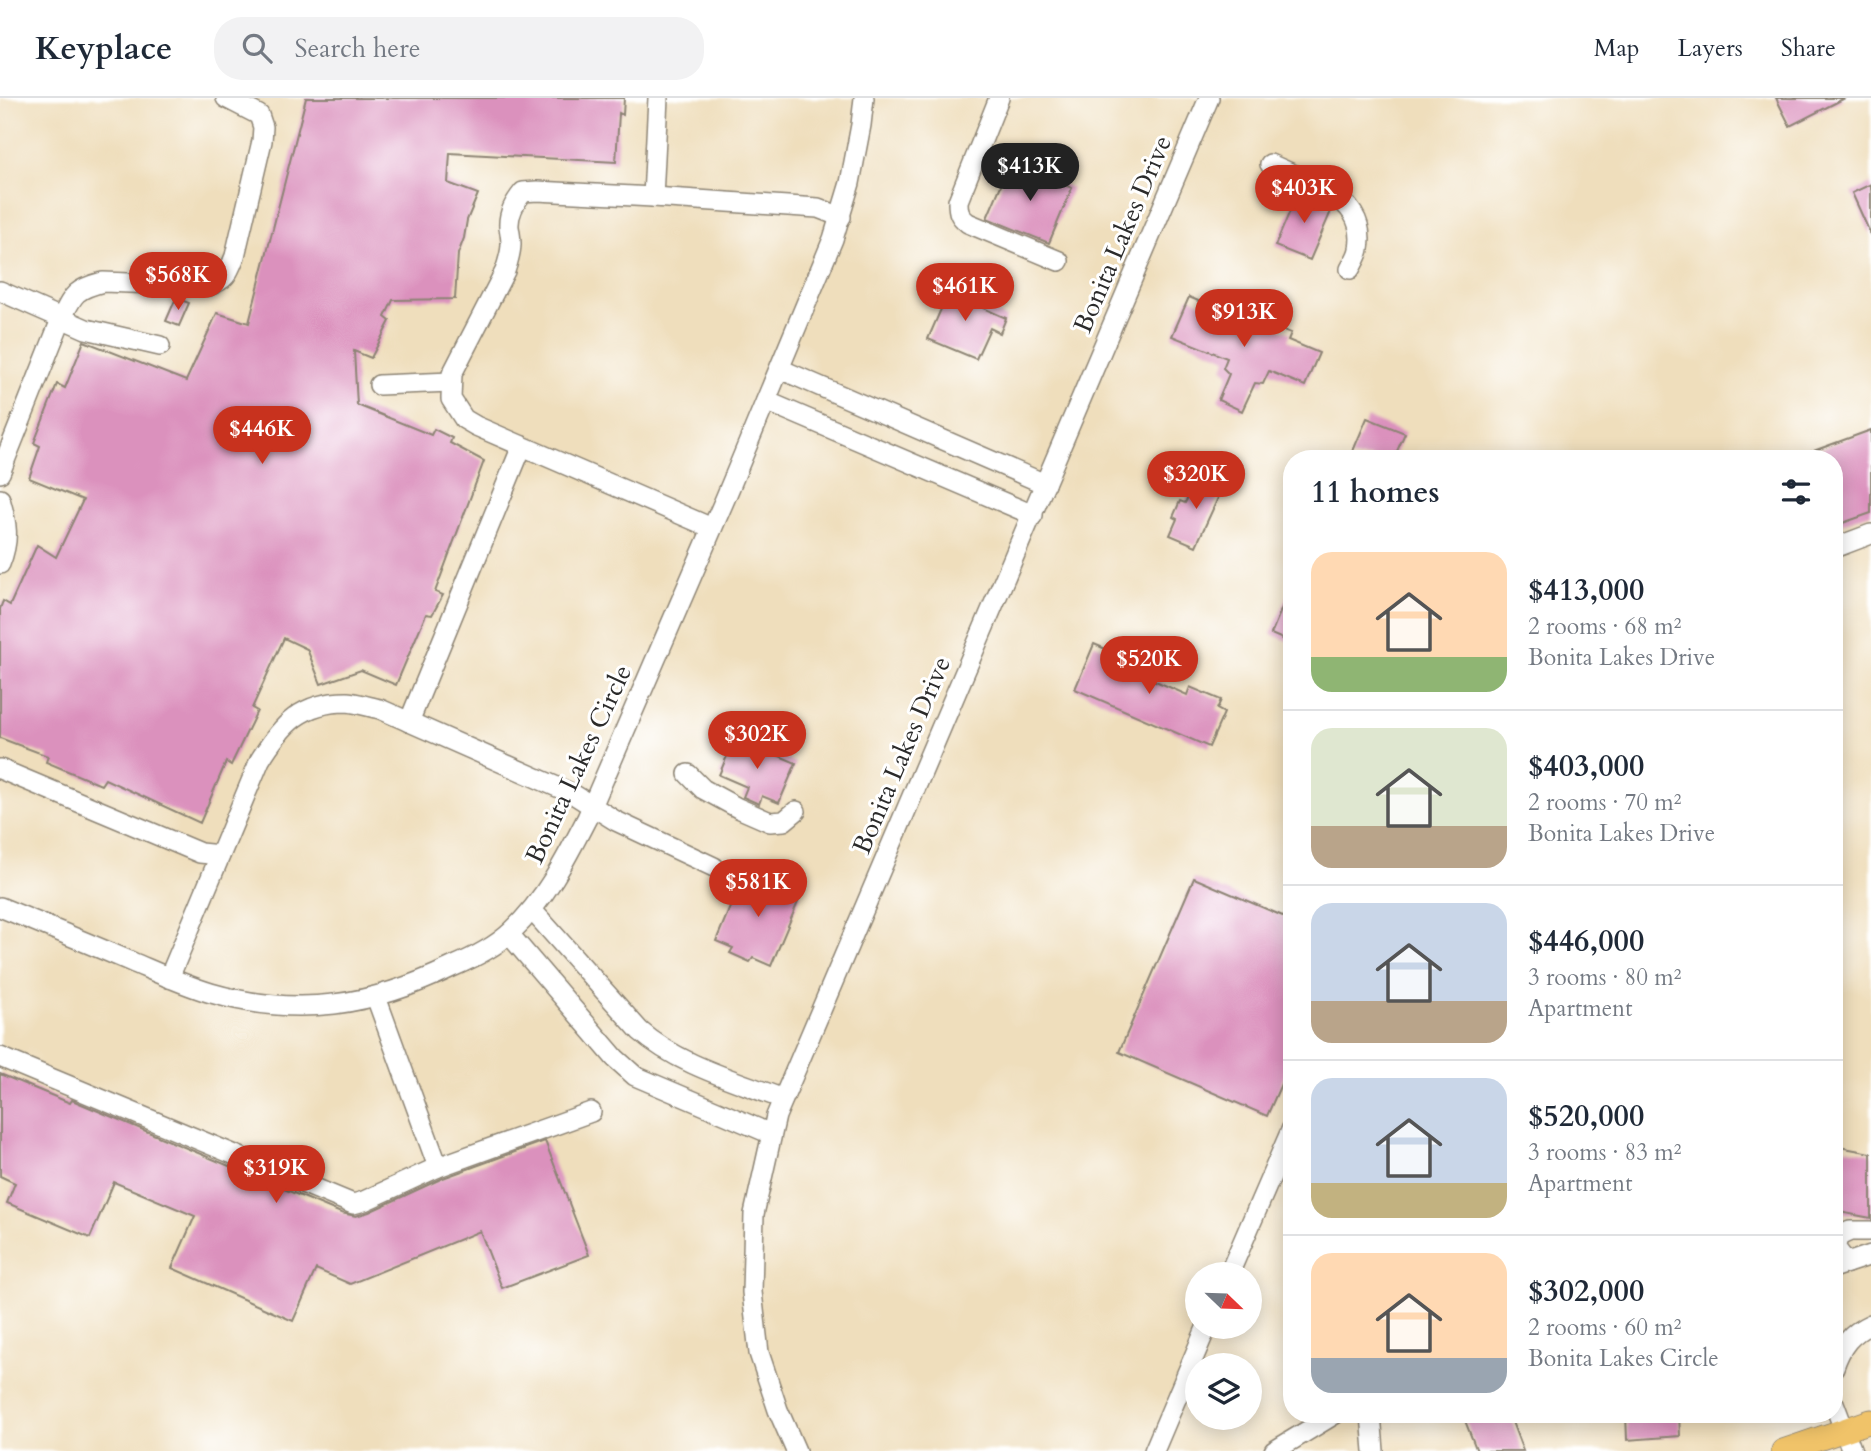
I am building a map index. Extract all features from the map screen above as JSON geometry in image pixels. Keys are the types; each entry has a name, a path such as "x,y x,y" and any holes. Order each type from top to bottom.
{"main road":[{"path":"1783,1451 1848,1441 1871,1421"}],"street":[{"path":"0,473 62,317 74,295 86,286 103,282 208,286 222,281 229,271 235,256 263,127 259,115 226,98"},
{"path":"653,197 658,98"},
{"name":"Bonita Lakes Circle","path":"0,906 210,993 252,1003 291,1007 340,1004 376,997 428,979 467,960 509,934 532,910 561,868 592,806 780,369 841,217 852,173 864,98"},
{"path":"999,98 958,201 958,212 968,223 1059,261"},
{"name":"Bonita Lakes Drive","path":"796,1451 778,1410 760,1353 752,1292 754,1214 776,1116 1209,98"},
{"path":"1270,164 1304,179"},
{"path":"1326,189 1355,214 1359,251 1350,270"},
{"path":"712,528 476,426 464,419 451,399 452,374 457,362 505,271 512,239 509,224 515,201 523,191 653,197 818,208 841,217"},
{"path":"0,291 86,329 160,346"},
{"path":"780,369 1045,484"},
{"path":"379,385 451,382"},
{"path":"766,401 1033,515"},
{"path":"409,722 522,446"},
{"path":"0,499 8,533 0,564"},
{"path":"1843,545 1871,534"},
{"path":"169,978 260,760 275,736 293,717 320,705 349,702 380,709 573,794 617,821 714,867"},
{"path":"0,769 200,853 220,855"},
{"path":"688,774 703,789 770,822 785,821 796,811"},
{"path":"532,910 640,1031 655,1044 673,1055 783,1099"},
{"path":"509,934 615,1058 635,1076 771,1134"},
{"path":"376,997 438,1167"},
{"path":"0,1056 353,1204 438,1167 591,1112"},
{"path":"1234,1262 1283,1149"},
{"path":"1843,1234 1850,1231 1871,1231"},
{"path":"1843,1264 1871,1255"},
{"path":"1843,1346 1854,1333 1871,1324"},
{"path":"1154,1451 1201,1339"},
{"path":"1274,1451 1320,1423"},
{"path":"1372,1423 1374,1451"},
{"path":"1841,1423 1848,1441"}],"building":[{"path":"306,98 624,98 623,115 619,113 616,162 450,153 448,183 478,194 467,220 458,254 455,299 393,300 385,317 390,321 371,358 354,351 357,405 431,435 434,429 452,438 450,443 484,461 435,592 443,595 432,615 426,614 396,685 361,670 321,684 307,649 284,638 252,708 257,711 231,765 226,762 200,823 105,779 101,785 46,762 48,756 0,738 0,609 3,601 10,605 37,545 56,557 83,500 29,478 40,446 34,443 57,384 65,388 84,341 186,381 217,313 249,323"},
{"path":"1776,98 1845,98 1790,126"},
{"path":"1011,162 1072,188 1049,243 987,218"},
{"path":"1871,184 1871,235 1852,193"},
{"path":"1315,185 1315,194 1320,203 1332,209 1310,260 1275,246 1299,190 1306,191"},
{"path":"951,286 986,301 983,308 1006,318 1000,333 990,328 976,359 928,339"},
{"path":"1189,297 1224,312 1226,307 1291,333 1288,340 1319,353 1305,386 1269,371 1263,384 1255,383 1242,411 1218,400 1229,374 1223,368 1227,358 1172,336"},
{"path":"176,298 189,303 179,326 166,321"},
{"path":"1367,418 1405,433 1398,450 1353,450"},
{"path":"1871,430 1871,513 1843,523 1843,450 1816,450"},
{"path":"1198,476 1223,487 1196,546 1170,535 1177,519 1173,517 1180,501 1185,503"},
{"path":"1283,605 1283,639 1271,634"},
{"path":"1094,644 1157,671 1153,680 1187,695 1190,687 1221,700 1217,709 1224,713 1209,747 1075,689"},
{"path":"735,737 796,763 779,803 762,796 759,804 743,797 747,787 719,775"},
{"path":"745,871 801,895 771,966 753,958 750,962 730,953 733,948 716,941"},
{"path":"1194,878 1283,916 1283,1080 1267,1116 1119,1052"},
{"path":"0,1074 70,1103 72,1100 341,1213 356,1216 443,1178 545,1141 589,1255 502,1288 480,1231 350,1284 316,1269 293,1321 172,1268 195,1216 114,1182 90,1238 7,1203 15,1183 0,1176"},
{"path":"1843,1148 1871,1153 1871,1218 1843,1213"},
{"path":"1466,1423 1512,1423 1523,1451 1477,1451"},
{"path":"1626,1423 1679,1423 1680,1436 1627,1440"}]}
